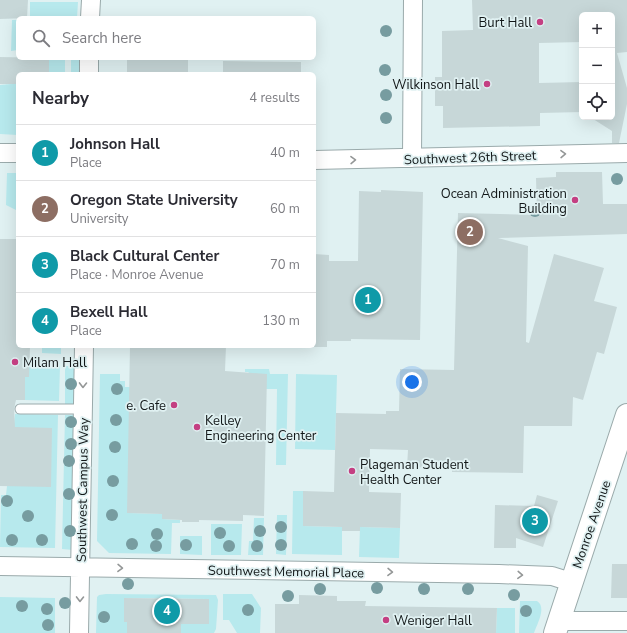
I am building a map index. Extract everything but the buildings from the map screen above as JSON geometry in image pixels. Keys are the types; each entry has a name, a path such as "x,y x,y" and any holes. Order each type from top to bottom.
{"street":[{"path":"90,16 91,0"},
{"path":"412,158 414,0"},
{"path":"89,60 89,72"},
{"path":"0,153 16,153"},
{"name":"Southwest 26th Street","path":"316,160 627,153"},
{"name":"Southwest Campus Way","path":"79,633 84,348"},
{"name":"Monroe Avenue","path":"557,627 627,415"},
{"name":"Southwest Memorial Place","path":"0,566 499,574 552,576 571,582"},
{"path":"557,627 627,621"}],"lane":[{"path":"20,409 83,410"}],"shaded area":[{"path":"30,2 78,2 77,16 30,16"},
{"path":"12,20 16,20 16,50 11,51"},
{"path":"49,60 65,60 65,72 49,72"},
{"path":"71,60 81,60 80,72 71,72"},
{"path":"16,84 16,135 0,134 0,85"},
{"path":"7,173 16,173 16,210 6,205"},
{"path":"42,348 61,348 61,354 42,353"},
{"path":"29,365 60,366 59,401 25,400 25,377"},
{"path":"65,366 76,366 75,405 65,405"},
{"path":"245,369 269,369 270,374 288,374 286,465 276,465 277,389 266,389 248,372 245,372"},
{"path":"100,374 120,374 120,381 125,381 125,387 130,387 128,513 162,514 162,519 180,520 180,523 172,523 171,554 109,553 97,541"},
{"path":"296,374 337,375 335,450 295,449"},
{"path":"15,414 58,415 55,548 0,547 1,495 6,495"},
{"path":"65,415 75,415 73,550 62,549"},
{"path":"293,491 303,491 303,526 342,527 342,555 292,554"},
{"path":"277,515 287,515 286,555 276,554"},
{"path":"254,518 264,518 263,555 248,555 249,541 253,541"},
{"path":"211,524 242,524 241,555 211,555"},
{"path":"360,527 400,528 399,558 359,557"},
{"path":"180,536 202,536 202,555 180,554"},
{"path":"223,594 252,594 261,608 260,633 237,633 229,620 223,620"},
{"path":"99,595 216,595 218,600 216,629 214,633 181,633 181,624 209,624 209,599 125,598 124,622 127,622 127,633 96,633 97,597"},
{"path":"0,597 55,598 55,633 0,633"},
{"path":"520,601 537,601 540,604 540,616 534,633 519,633"},
{"path":"497,608 515,608 515,633 496,633"}],"place":[{"name":"Burt Hall","path":"540,22"},
{"name":"Wilkinson Hall","path":"487,84"},
{"name":"Ocean Administration Building","path":"575,200"},
{"name":"Oregon State University","path":"470,232"},
{"name":"Johnson Hall","path":"368,300"},
{"name":"Milam Hall","path":"15,362"},
{"name":"e. Cafe","path":"174,405"},
{"name":"Kelley Engineering Center","path":"197,427"},
{"name":"Plageman Student Health Center","path":"352,471"},
{"name":"Black Cultural Center","path":"535,521"},
{"name":"Bexell Hall","path":"167,611"},
{"name":"Weniger Hall","path":"386,620"}]}
